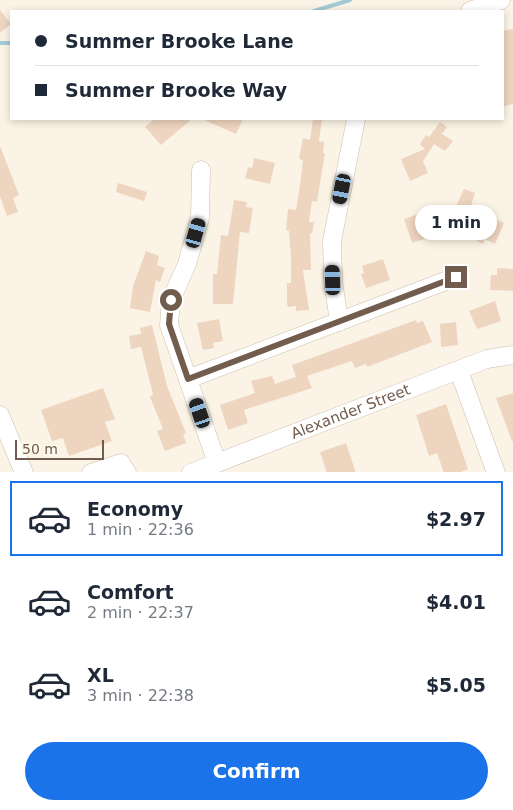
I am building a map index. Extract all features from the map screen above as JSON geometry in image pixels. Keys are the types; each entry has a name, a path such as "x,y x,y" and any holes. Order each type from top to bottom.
{"street":[{"path":"473,10 501,0"},
{"path":"339,322 333,280 332,241 356,120"},
{"path":"201,170 200,218 187,264 171,300 169,324 217,463"},
{"path":"188,379 456,277"},
{"name":"Alexander Street","path":"191,472 459,370 487,360 513,355"},
{"path":"459,370 496,472"},
{"path":"0,415 24,472"},
{"path":"91,472 120,463 127,472"}],"building":[{"path":"0,10 10,25 0,33"},
{"path":"513,29 513,104 504,106 504,31"},
{"path":"153,120 191,120 161,145 145,127"},
{"path":"204,120 243,120 236,134"},
{"path":"313,120 322,120 319,141 324,142 323,153 325,153 317,202 312,201 309,222 314,222 312,234 310,233 311,270 303,270 309,310 296,311 296,306 288,307 287,304 287,283 291,283 291,256 289,231 286,230 288,209 296,210 303,160 299,159 303,138 310,140"},
{"path":"440,122 447,127 442,134 453,141 445,151 434,144 423,161 428,173 410,181 401,159 425,149 420,144 426,135 429,137"},
{"path":"0,146 19,195 13,198 18,212 7,216 0,196"},
{"path":"254,158 275,163 270,184 245,178 248,167 252,168"},
{"path":"118,183 147,192 144,201 116,192"},
{"path":"464,189 475,193 469,212 465,211 464,214 454,211"},
{"path":"234,200 247,202 246,207 253,208 249,233 240,232 233,304 213,304 213,274 217,274 221,235 228,236"},
{"path":"424,212 433,236 412,243 404,219"},
{"path":"484,214 504,223 495,244 485,239 483,244 473,239"},
{"path":"146,251 159,256 157,265 165,268 160,282 156,280 150,312 130,308 133,286"},
{"path":"383,259 390,280 366,288 361,274 364,273 362,266"},
{"path":"497,268 513,269 513,291 490,290 491,275 497,275"},
{"path":"495,301 501,321 477,329 469,311"},
{"path":"219,319 223,341 213,343 214,348 203,350 197,323"},
{"path":"416,320 417,323 423,321 432,342 367,367 366,364 355,368 352,361 307,376 312,388 244,410 248,423 228,430 220,405 255,393 251,381 272,376 275,384 296,377 292,365"},
{"path":"456,322 458,345 441,347 440,324"},
{"path":"152,325 167,386 186,433 183,434 186,443 165,451 157,431 163,429 150,397 153,394 141,347 131,349 129,336 141,334 140,328"},
{"path":"103,388 115,419 105,422 112,441 69,456 63,438 52,441 41,410"},
{"path":"513,393 513,441 512,441 496,398"},
{"path":"446,404 468,469 460,472 444,472 437,453 429,456 416,415"},
{"path":"346,443 356,472 327,472 320,452"}],"waterway":[{"path":"317,10 350,0"},
{"path":"0,43 10,43"}],"route":[{"path":"171,300 169,324 188,379 456,277"}]}
